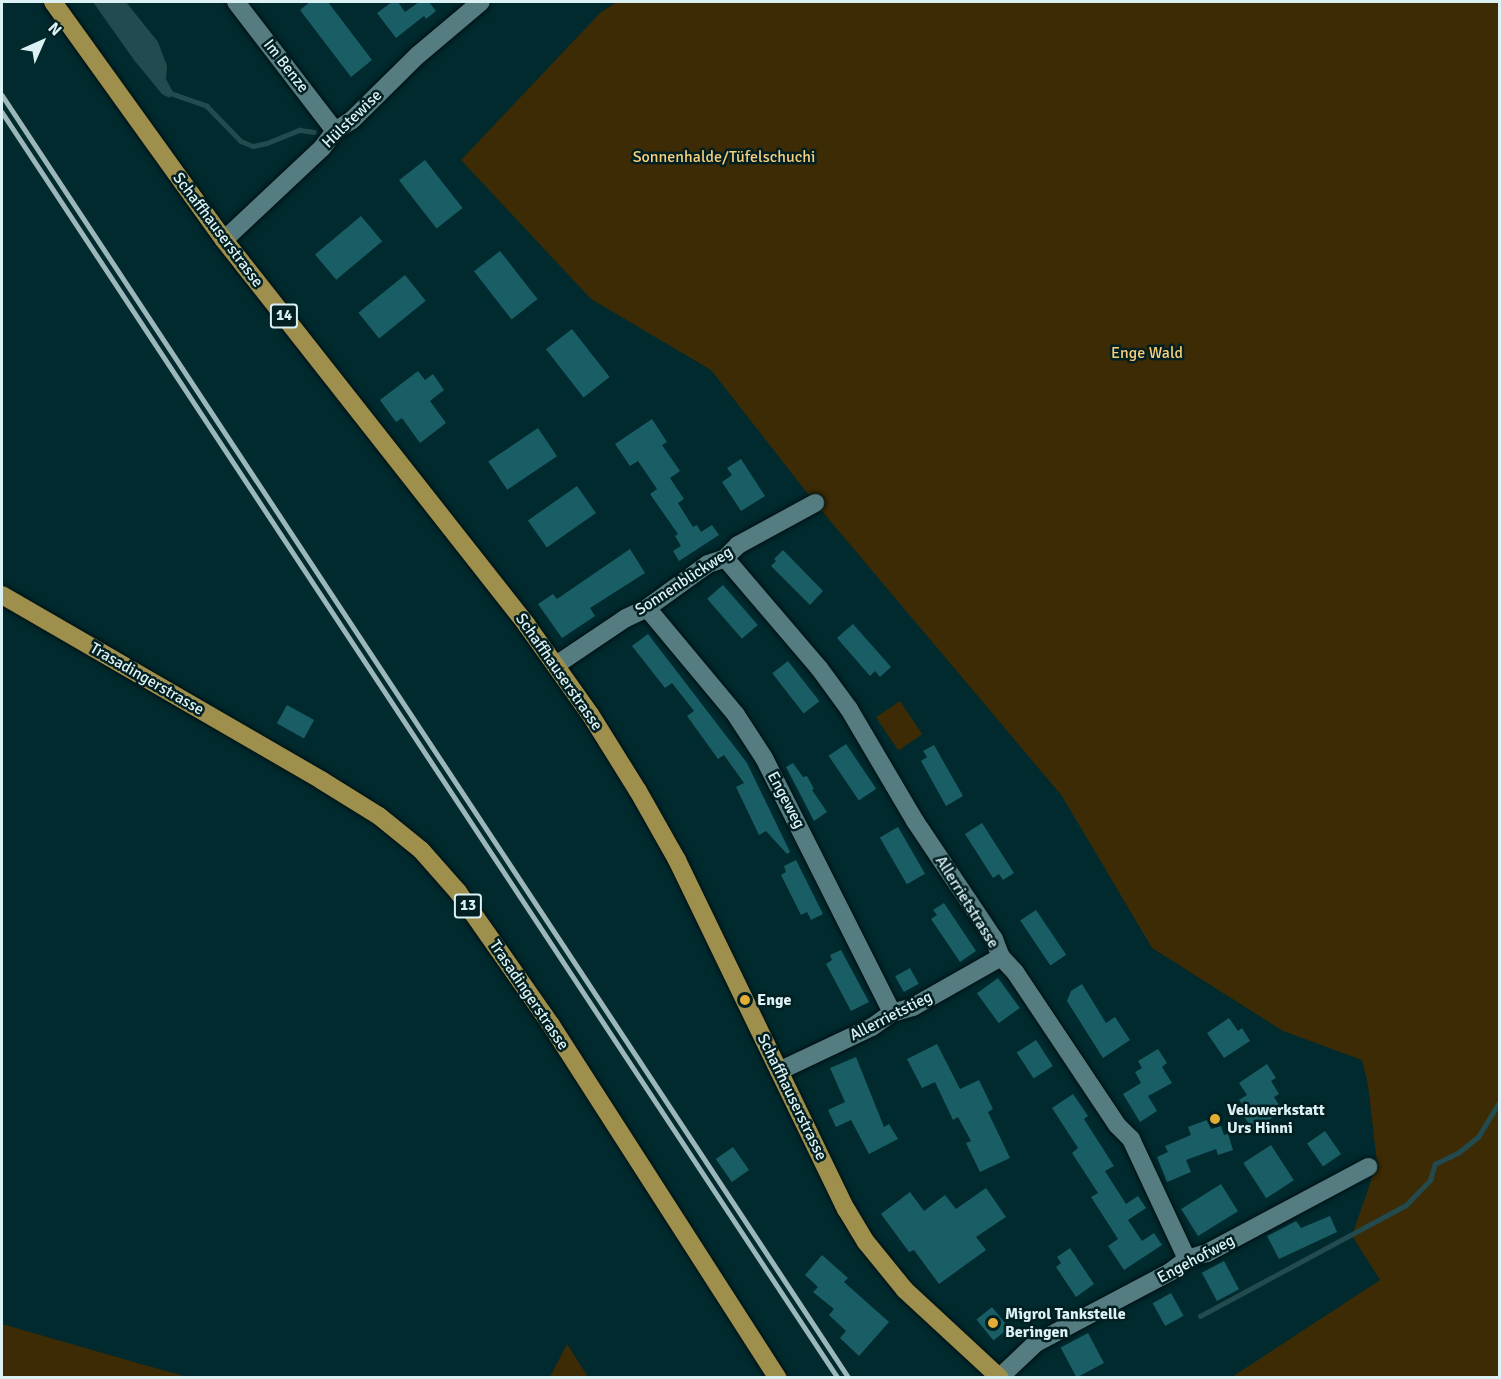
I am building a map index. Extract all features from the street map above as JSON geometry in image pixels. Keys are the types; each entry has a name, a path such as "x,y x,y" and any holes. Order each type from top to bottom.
{"main road":[{"name":"Schaffhauserstrasse","path":"53,2 224,240 556,665 638,791 677,860 846,1209 866,1242 905,1290 1000,1377"},
{"name":"Trasadingerstrasse","path":"2,595 321,780 379,816 421,850 458,892 551,1025 778,1377"}],"street":[{"name":"Im Benze","path":"236,2 335,131"},
{"name":"Hülstewise","path":"224,240 322,148 335,131 351,120 470,4"},
{"name":"Sonnenblickweg","path":"556,665 626,618 647,608 708,564 725,558 738,545 815,503"},
{"name":"Allerrietstrasse","path":"725,558 819,668 849,709 915,821 994,939 1000,957 1015,972 1117,1125 1131,1139 1187,1259"},
{"name":"Engeweg","path":"647,608 736,715 764,758 892,1013"},
{"name":"Allerrietstieg","path":"779,1071 872,1027 892,1013 913,1008 1000,957"},
{"name":"Engehofweg","path":"1000,1377 1036,1342 1170,1272 1187,1259 1207,1253 1368,1167"}],"green space":[{"name":"Enge Wald","path":"617,2 1499,2 1499,1377 1232,1377 1380,1280 1352,1236 1377,1163 1368,1085 1362,1060 1283,1031 1152,948 1062,796 815,503 711,370 591,299 461,160 601,12"},
{"path":"900,701 922,734 898,750 876,717"},
{"path":"2,1324 141,1364 188,1377 2,1377"},
{"path":"567,1344 588,1377 550,1377"}],"shaded area":[{"path":"93,2 126,2 158,42 167,66 166,79 173,92 170,98 162,94 134,60"}],"building":[{"path":"310,2 328,2 372,60 351,77 300,10"},
{"path":"392,2 398,2 405,12 419,2 429,2 436,11 426,19 424,16 396,38 377,13"},
{"path":"425,160 463,208 437,228 399,180"},
{"path":"361,216 382,241 336,280 315,255"},
{"path":"500,251 538,299 512,319 474,271"},
{"path":"405,275 426,301 379,338 358,313"},
{"path":"572,329 610,377 584,397 546,349"},
{"path":"418,371 425,380 433,374 444,390 430,401 446,423 420,443 402,418 396,422 380,400"},
{"path":"652,419 667,442 662,445 680,471 670,478 684,499 678,503 693,527 697,525 701,532 712,525 719,535 679,561 673,551 681,546 675,536 678,534 650,494 657,489 638,461 630,466 615,444"},
{"path":"538,428 557,456 507,490 488,462"},
{"path":"741,459 765,496 741,511 722,482 732,475 727,468"},
{"path":"577,486 596,513 547,547 528,520"},
{"path":"630,549 645,573 590,608 595,616 562,638 538,604 553,594 557,599"},
{"path":"783,550 823,591 810,605 771,566"},
{"path":"723,585 758,625 742,639 707,599"},
{"path":"853,624 891,667 880,677 875,671 870,676 837,638"},
{"path":"648,634 747,763 790,852 787,854 766,831 759,835 736,787 744,783 724,755 718,759 687,716 694,711 672,683 665,688 632,646"},
{"path":"788,661 819,701 804,714 772,673"},
{"path":"287,705 314,720 304,738 277,723"},
{"path":"846,744 876,789 859,801 829,756"},
{"path":"934,745 963,796 946,806 921,761 927,757 923,751"},
{"path":"793,763 803,777 807,776 814,789 812,790 827,812 814,821 786,767"},
{"path":"982,823 1014,873 1003,880 999,874 993,878 965,834"},
{"path":"898,827 925,874 907,884 880,838"},
{"path":"796,860 823,914 811,920 807,912 801,915 781,875 786,872 784,866"},
{"path":"944,903 976,951 960,962 931,919 937,915 933,910"},
{"path":"1036,910 1066,955 1050,965 1020,921"},
{"path":"841,950 869,1002 851,1011 826,964 832,960 830,955"},
{"path":"910,968 919,984 904,992 895,976"},
{"path":"998,978 1020,1008 999,1023 977,993"},
{"path":"1082,984 1106,1023 1115,1017 1130,1040 1103,1058 1067,1001 1071,991"},
{"path":"1229,1018 1238,1031 1242,1028 1250,1041 1224,1058 1207,1033"},
{"path":"1036,1040 1053,1066 1034,1079 1017,1053"},
{"path":"937,1044 960,1089 979,1080 993,1109 988,1112 1010,1158 980,1172 966,1143 971,1141 958,1117 953,1120 935,1082 922,1088 907,1059"},
{"path":"1158,1049 1167,1063 1162,1067 1172,1083 1148,1096 1157,1111 1140,1122 1123,1094 1141,1083 1135,1072 1142,1068 1138,1061"},
{"path":"856,1057 884,1127 889,1124 898,1139 869,1154 851,1120 836,1127 828,1110 845,1102 830,1068"},
{"path":"1267,1064 1276,1078 1271,1081 1279,1094 1274,1097 1283,1111 1253,1130 1243,1115 1248,1112 1239,1100 1247,1095 1239,1083"},
{"path":"1073,1094 1088,1116 1084,1119 1114,1166 1105,1171 1126,1204 1138,1196 1146,1208 1128,1220 1142,1241 1154,1233 1162,1245 1124,1270 1108,1246 1118,1239 1091,1197 1098,1193 1072,1153 1078,1148 1052,1108"},
{"path":"1207,1120 1211,1129 1221,1126 1224,1135 1228,1134 1233,1150 1218,1155 1216,1149 1186,1160 1191,1172 1167,1182 1157,1157 1168,1152 1165,1146 1191,1135 1188,1127"},
{"path":"1325,1131 1341,1154 1323,1167 1307,1144"},
{"path":"1271,1145 1294,1180 1266,1198 1243,1163"},
{"path":"733,1147 749,1170 732,1182 716,1159"},
{"path":"1221,1184 1238,1211 1198,1236 1181,1209"},
{"path":"986,1188 1006,1217 976,1237 986,1250 939,1284 914,1250 909,1252 881,1214 910,1192 924,1211 945,1195 956,1209"},
{"path":"1330,1216 1337,1232 1279,1259 1267,1236 1296,1221 1301,1228"},
{"path":"1070,1248 1094,1284 1076,1297 1056,1267 1061,1263 1057,1257"},
{"path":"822,1255 848,1278 844,1282 889,1322 859,1356 840,1338 846,1331 829,1315 834,1309 813,1292 818,1287 805,1275"},
{"path":"1224,1261 1239,1289 1217,1301 1202,1273"},
{"path":"1171,1293 1184,1316 1165,1326 1153,1303"},
{"name":"Migrol Tankstelle Beringen","path":"992,1307 1009,1328 993,1341 976,1320"},
{"path":"1088,1333 1104,1363 1077,1378 1061,1348"}],"waterway":[{"path":"173,94 207,106 241,141 253,146 300,130 314,132"},
{"path":"1200,1316 1406,1205 1430,1180 1435,1164 1458,1153 1478,1137 1500,1101"}],"railway":[{"path":"2,95 849,1378"},
{"path":"2,112 838,1378"}],"place":[{"name":"Enge","path":"745,1000"},
{"name":"Velowerkstatt Urs Hinni","path":"1215,1119"},
{"name":"Migrol Tankstelle Beringen","path":"993,1323"}],"park label":[{"name":"Sonnenhalde/Tüfelschuchi","path":"724,157"}]}
